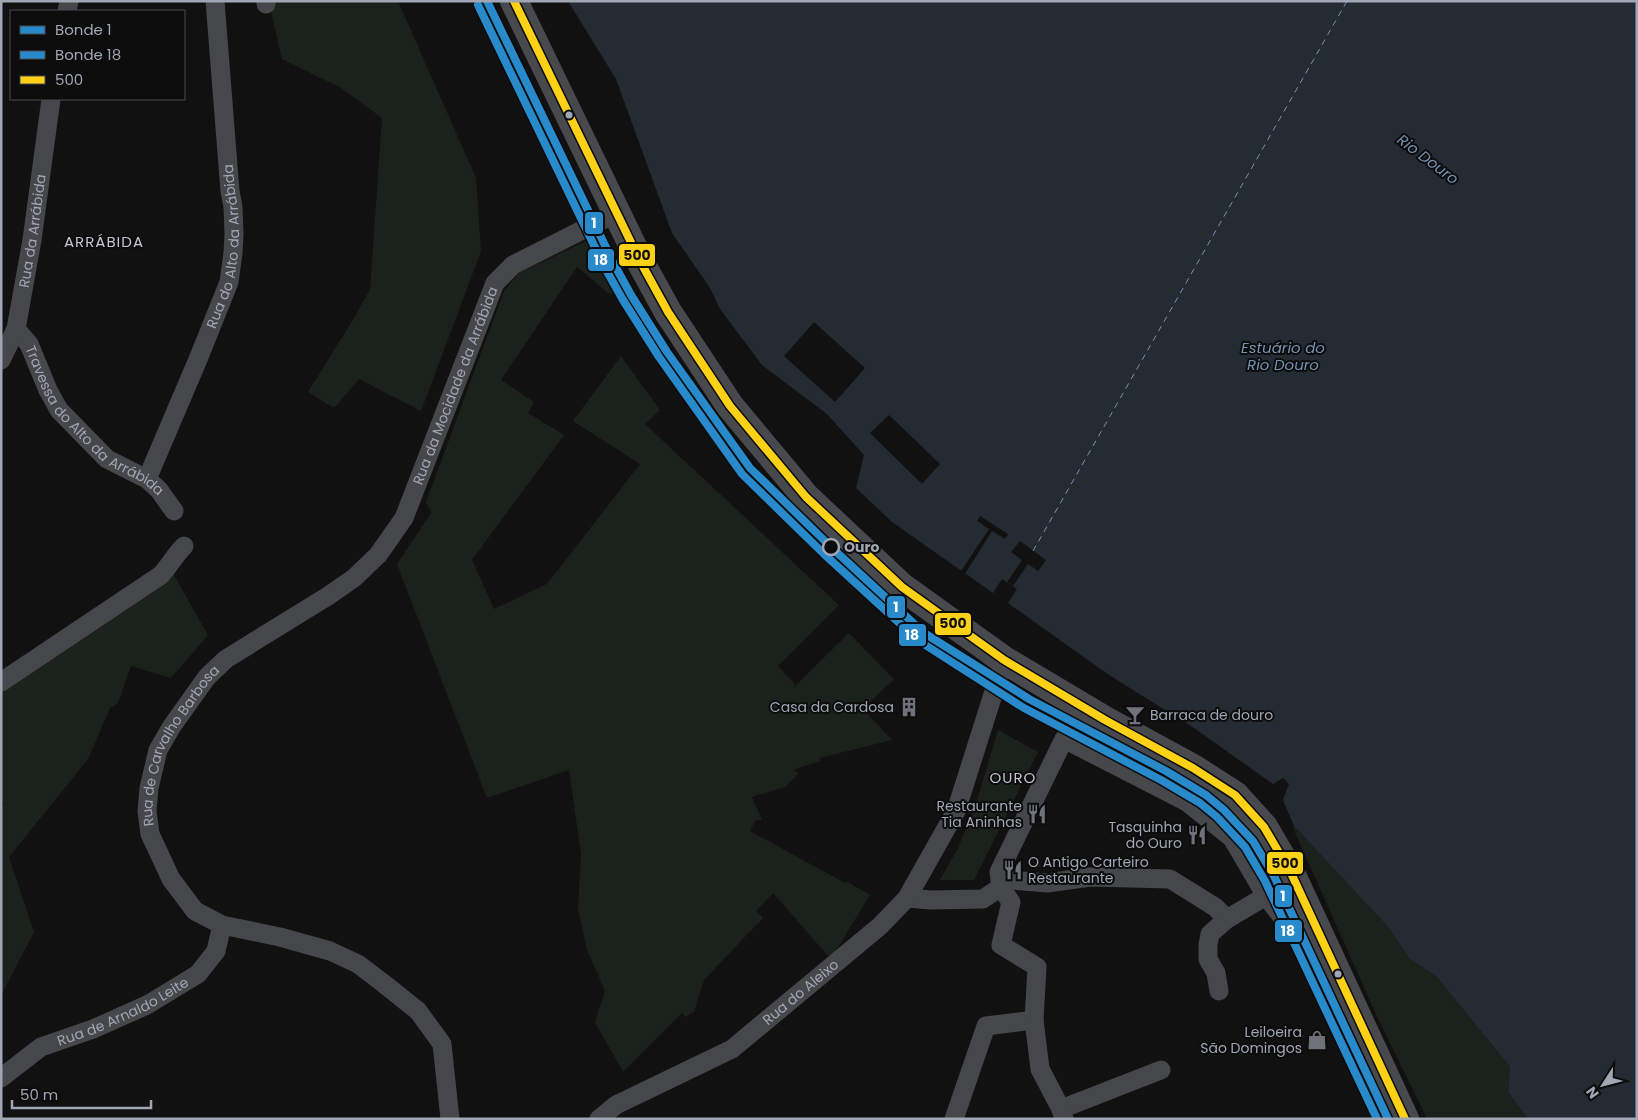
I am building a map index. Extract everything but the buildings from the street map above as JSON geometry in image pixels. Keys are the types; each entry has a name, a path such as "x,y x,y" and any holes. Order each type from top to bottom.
{"main road":[{"path":"514,1 616,213 668,312 730,406 806,497 902,587 1004,660 1105,720 1193,768 1235,795 1264,827 1291,873 1330,961 1405,1119"}],"street":[{"name":"Rua do Alto da Arrábida","path":"147,479 229,282 233,253 233,207 230,191 215,1"},
{"name":"Rua da Arrábida","path":"1,360 16,329 32,240 51,100"},
{"name":"Rua da Mocidade da Arrábida","path":"354,578 378,555 404,518 495,283 512,265 616,213"},
{"name":"Travessa do Alto da Arrábida","path":"16,329 29,344 48,390 59,410 107,459 147,479 159,490 174,511"},
{"path":"1,682 161,575 169,566 175,554 184,546"},
{"name":"Rua de Carvalho Barbosa","path":"354,578 226,659 207,677 172,726 158,750 149,788 147,811 150,834 172,879 195,911 222,925 280,937 330,951 358,964 418,1012 442,1044 450,1119"},
{"name":"Rua do Aleixo","path":"599,1119 616,1105 732,1049 880,926 907,898 956,811 1004,660"},
{"path":"1161,1070 1062,1114 1040,1069 1034,1020 1037,967 1002,945 1011,902 1001,888 999,872 1064,739 1187,802 1232,838 1266,896 1286,922 1304,940 1330,961"},
{"path":"907,898 931,900 982,899 1012,880 1047,882 1090,877 1170,879 1215,907 1227,919"},
{"path":"1219,992 1216,973 1208,959 1210,934 1227,919 1266,896"},
{"name":"Rua de Arnaldo Leite","path":"1,1078 40,1046 93,1029 147,1005 198,974 216,951 222,925"},
{"path":"954,1119 986,1026 1034,1020"}],"shaded area":[{"path":"273,1 398,1 476,178 481,251 421,411 359,379 334,408 308,392 370,289 382,118 341,88 282,59 270,7"},
{"path":"586,241 594,259 608,271 621,295 608,293 577,267 501,380 534,402 528,413 564,435 472,560 494,609 547,584 640,464 573,421 621,356 660,410 645,424 839,605 778,666 795,684 793,688 849,633 894,679 863,709 892,740 819,758 820,761 793,770 799,773 785,787 752,797 762,820 755,821 750,831 870,895 836,951 829,957 773,893 756,911 763,918 704,980 694,1012 685,1017 682,1013 623,1072 595,1022 605,991 587,950 578,909 581,854 569,770 487,798 397,564 431,513 426,502 504,291 519,273"},
{"path":"171,570 208,635 171,678 131,666 118,703 110,708 88,759 9,857 34,932 1,995 1,806 4,804 1,800 1,689"},
{"path":"998,730 1038,752 974,880 940,880 958,848 975,807"},
{"path":"1294,826 1389,928 1411,959 1436,976 1510,1067 1508,1092 1528,1119 1427,1119 1375,1012 1293,828"}],"water":[{"name":"Estuário do Rio Douro","path":"568,1 1637,1 1637,1119 1528,1119 1508,1092 1510,1067 1436,976 1410,959 1389,928 1294,826 1283,800 1289,784 1283,778 1273,784 1194,728 1109,675 1008,603 1017,589 1002,579 993,593 892,522 856,488 864,455 827,414 762,365 720,309 710,288 672,233 616,79"}],"pier":[{"path":"814,322 865,368 835,402 784,356"},
{"path":"889,415 940,464 922,484 870,433"},
{"path":"980,516 1008,534 1005,539 992,531 965,574 961,571 989,529 977,521"},
{"path":"1020,541 1046,560 1038,571 1028,564 1013,586 1007,582 1022,560 1011,552"}],"ferry route":[{"path":"1033,551 1347,1"}],"tram line":[{"name":"1","path":"487,1 614,264 631,295 667,352 750,468 831,547 924,633 1029,699 1166,771 1206,795 1224,810 1253,841 1274,876 1388,1119"},
{"name":"18","path":"478,5 605,268 623,300 659,357 742,474 824,554 919,641 1024,708 1161,780 1200,803 1217,817 1245,847 1265,881 1377,1119"}],"transit line":[{"name":"500","path":"514,1 640,261 668,312 730,406 806,497 902,587 1004,660 1105,720 1193,768 1235,795 1264,827 1291,873 1405,1119"}],"place":[{"name":"Ouro","path":"831,547"},
{"name":"Casa da Cardosa","path":"909,707"},
{"name":"Barraca de douro","path":"1135,715"},
{"name":"Restaurante Tia Aninhas","path":"1037,814"},
{"name":"Tasquinha do Ouro","path":"1197,835"},
{"name":"O Antigo Carteiro Restaurante","path":"1013,870"},
{"name":"Leiloeira São Domingos","path":"1317,1040"}],"district":[{"name":"ARRÁBIDA","path":"104,241"},
{"name":"OURO","path":"1013,777"}],"water label":[{"name":"Rio Douro","path":"1428,159"}]}
